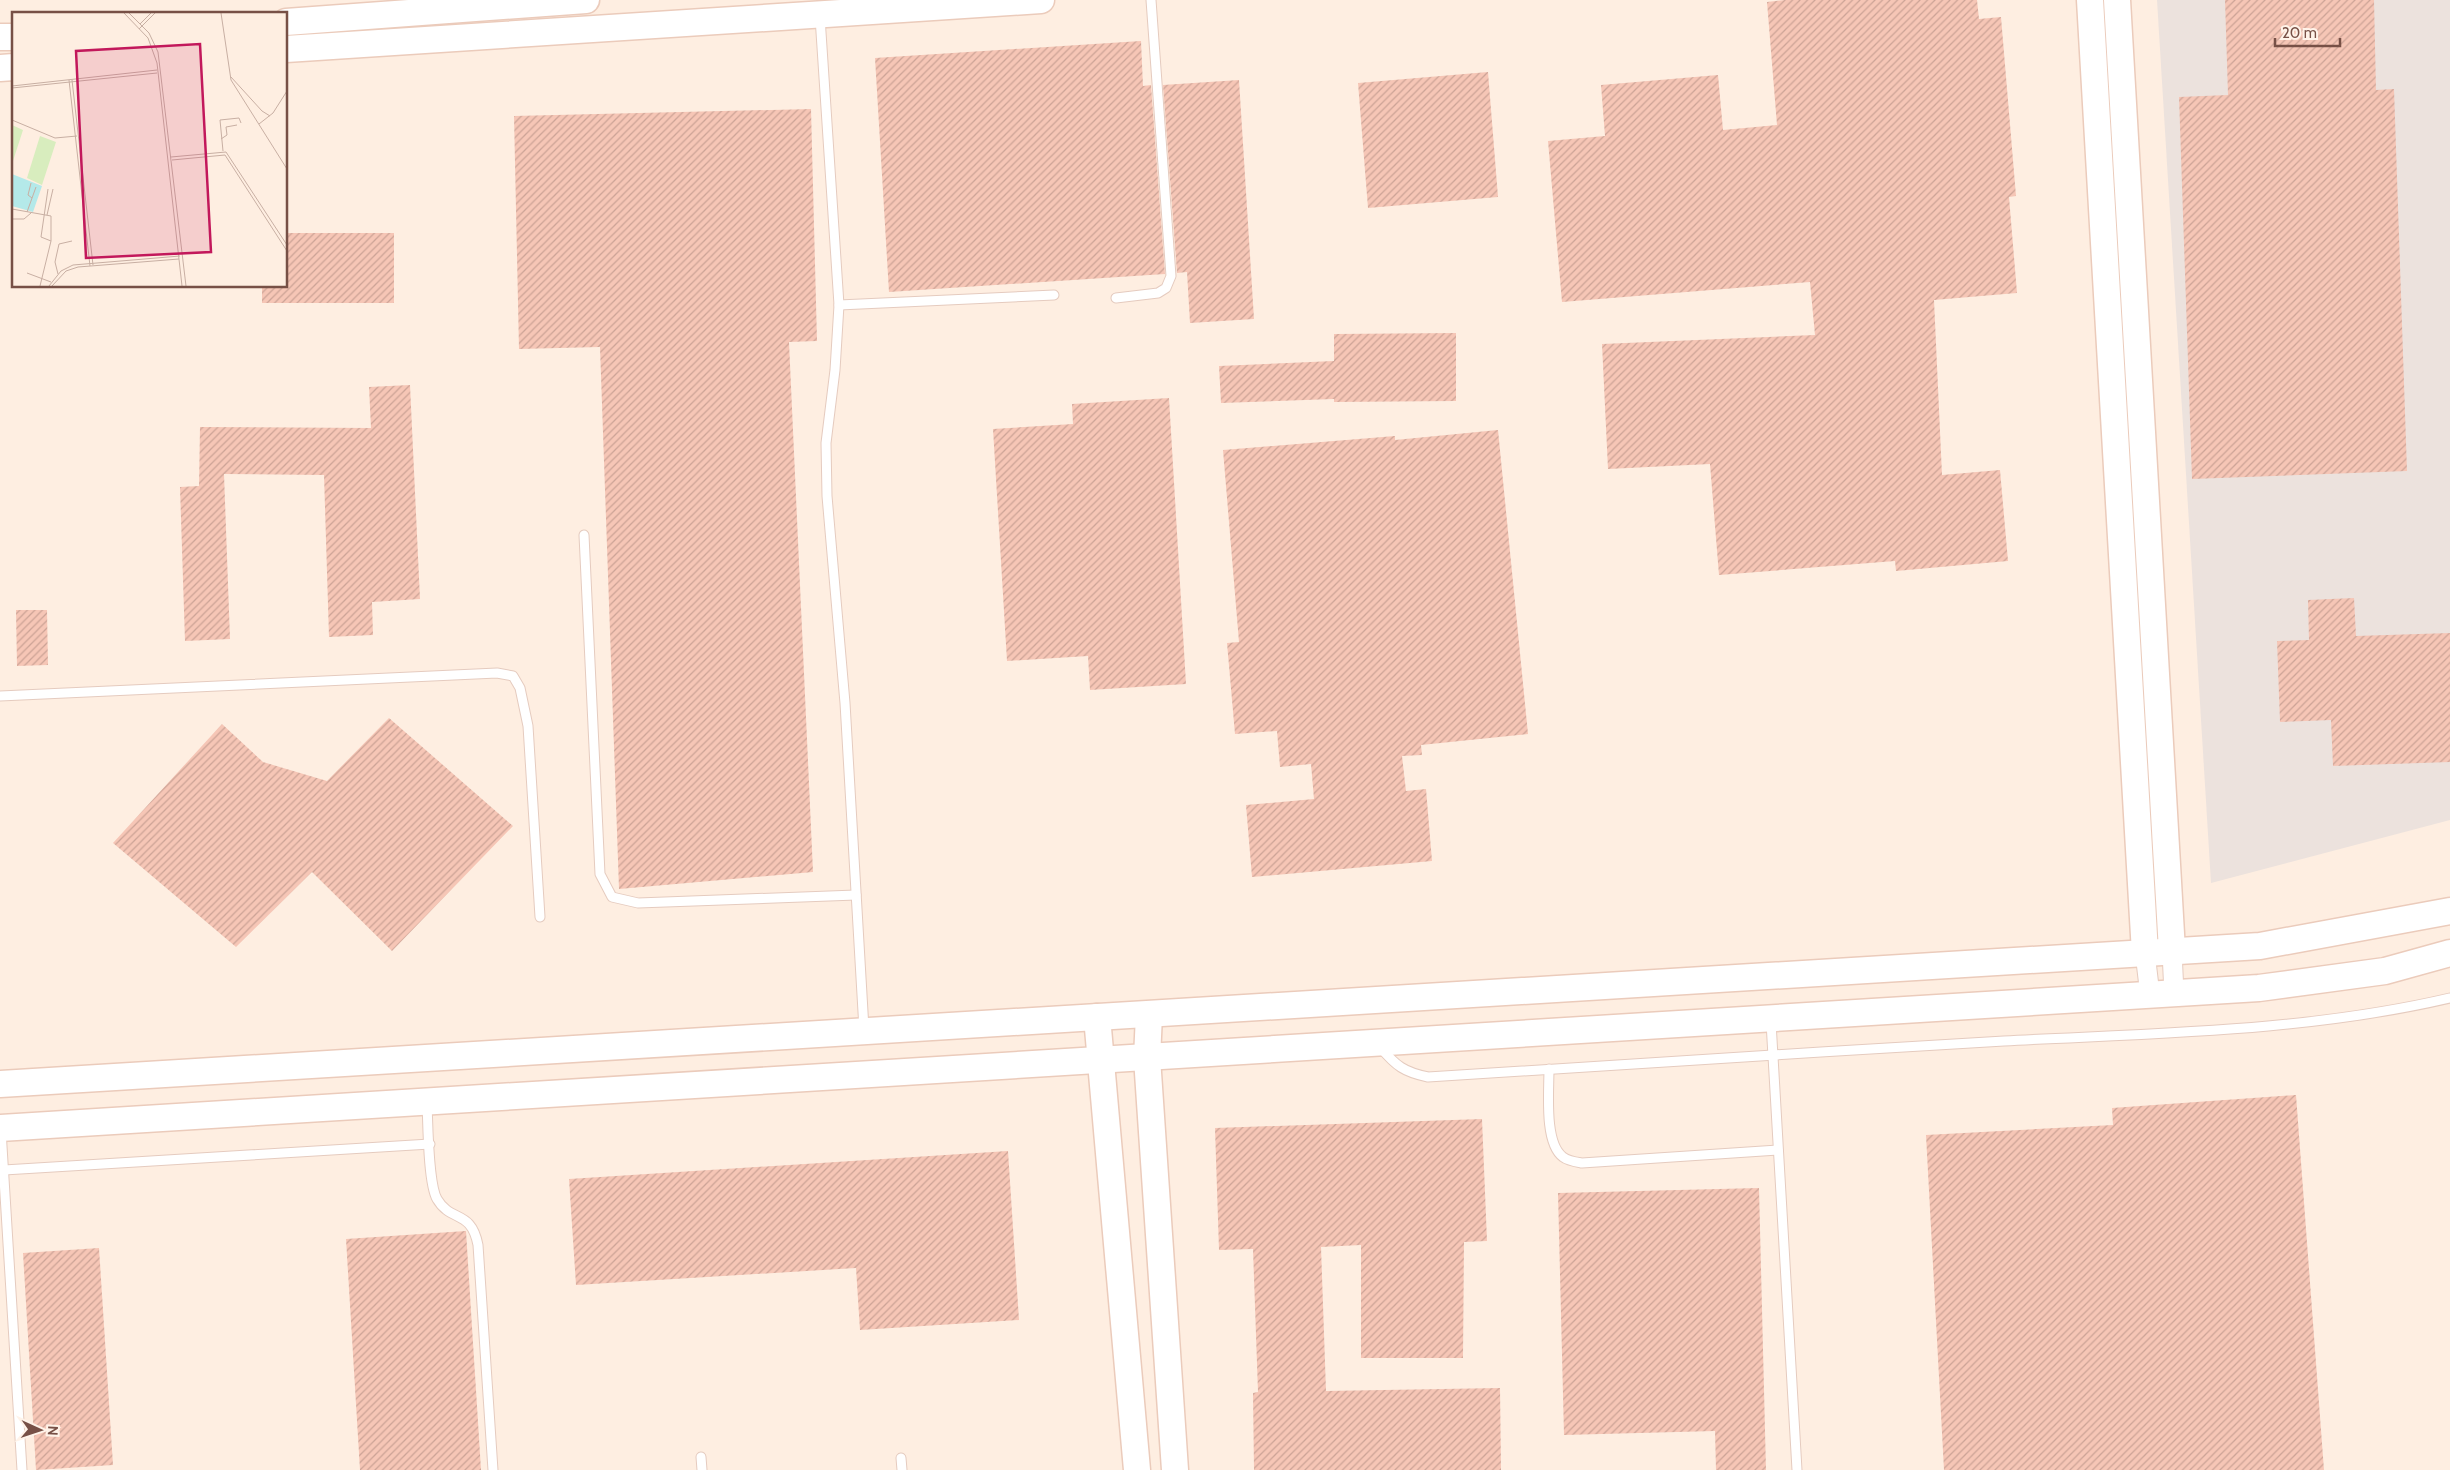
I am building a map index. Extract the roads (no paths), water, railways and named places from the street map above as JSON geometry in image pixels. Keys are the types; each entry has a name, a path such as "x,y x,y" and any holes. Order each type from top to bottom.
{"street":[{"path":"288,22 586,0"},
{"path":"288,49 1041,0"},
{"path":"2090,0 2145,953 2162,994"},
{"path":"2117,0 2172,951 2162,994"},
{"path":"0,1084 2260,946 2450,911"},
{"path":"1,1128 2259,988 2385,971 2450,953"},
{"path":"1149,1015 1147,1058 1175,1470"},
{"path":"1097,1017 1136,1470"}],"lane":[{"path":"1116,298 1158,293 1166,288 1171,276 1151,0"},
{"path":"820,13 839,305 835,370 826,452 845,703 864,1031"},
{"path":"839,305 1054,295"},
{"path":"584,535 600,874 612,897 638,903 856,895"},
{"path":"0,696 497,673 513,676 520,688 528,726 540,917"},
{"path":"1376,1044 1394,1063 1409,1073 1428,1077 1773,1054 2236,1028 2387,1010 2450,998"},
{"path":"1771,1019 1797,1470"},
{"path":"1549,1069 1550,1128 1555,1149 1564,1158 1582,1163 1778,1150"},
{"path":"427,1102 433,1185 436,1198 450,1211 470,1222 476,1233 492,1470"},
{"path":"1,1128 22,1470"},
{"path":"4,1170 430,1144"},
{"path":"701,1457 702,1470"},
{"path":"901,1458 902,1470"}]}
